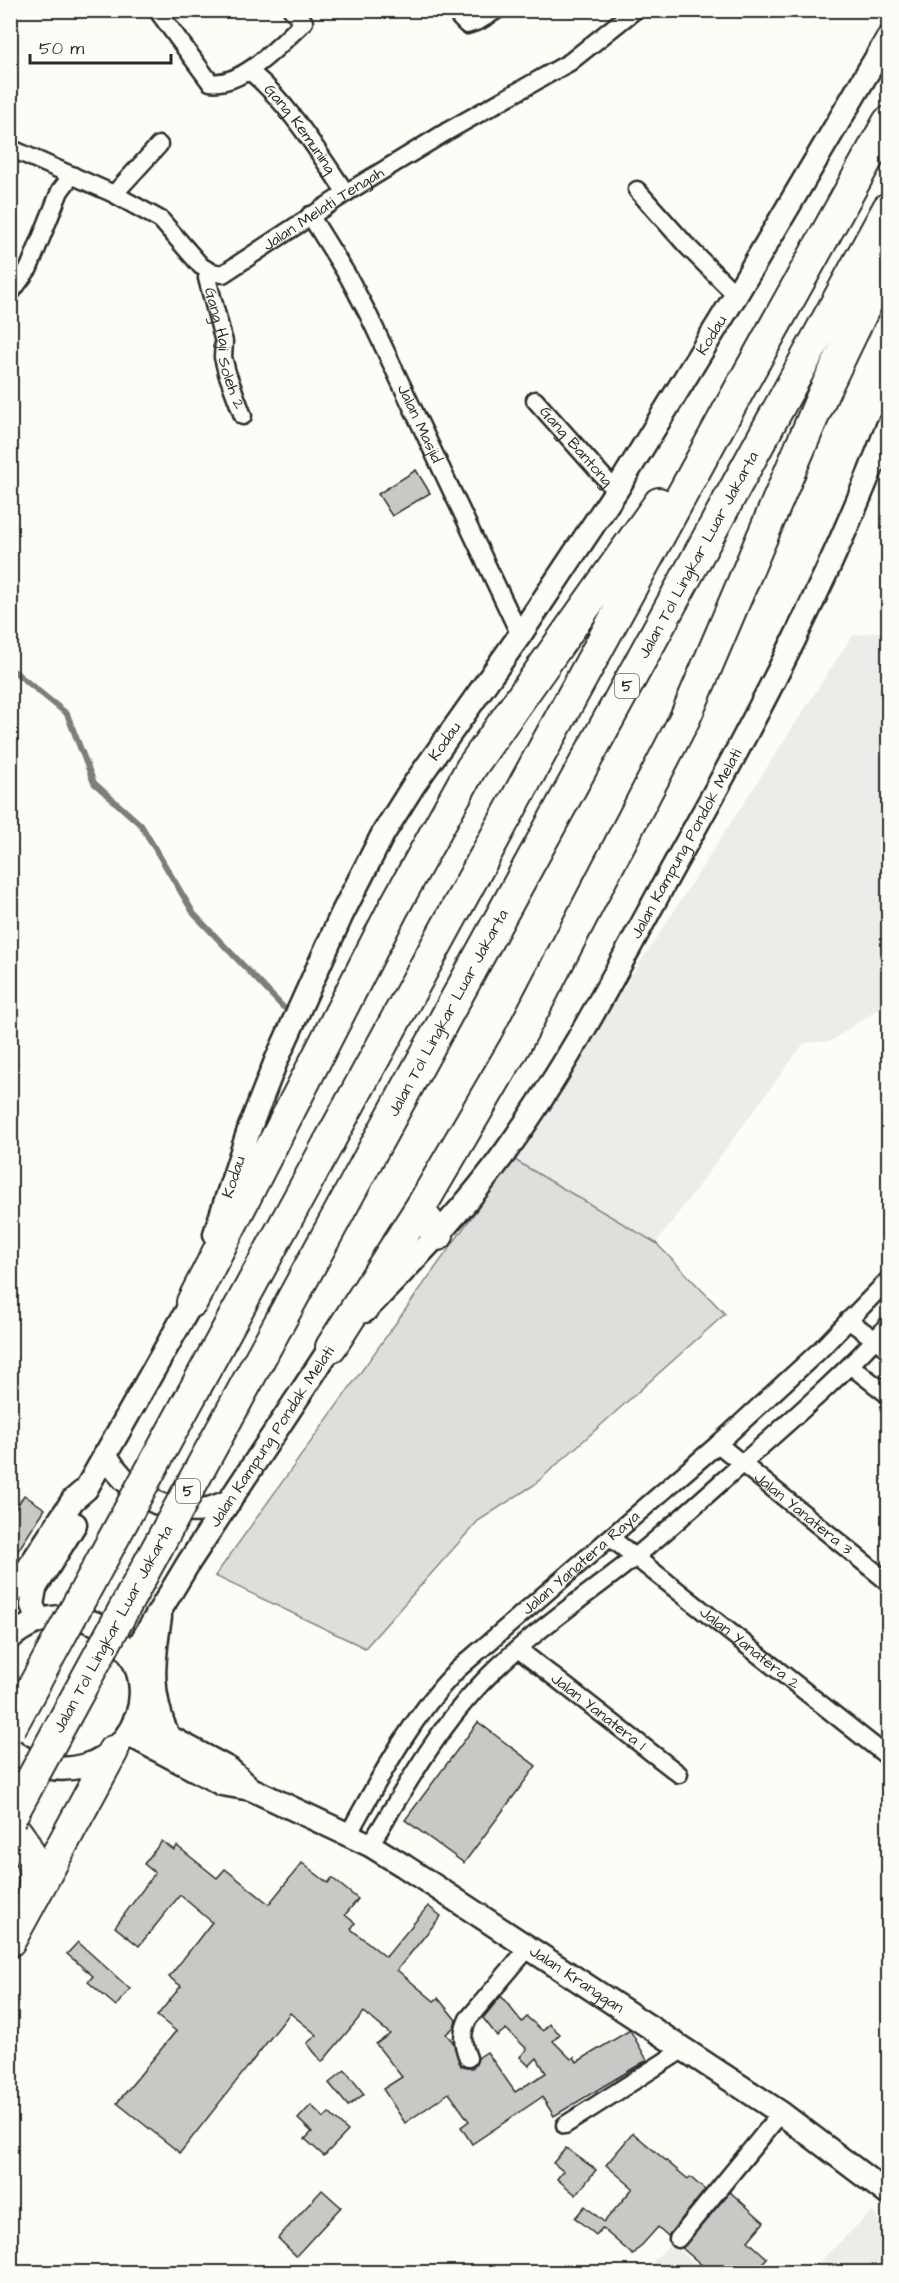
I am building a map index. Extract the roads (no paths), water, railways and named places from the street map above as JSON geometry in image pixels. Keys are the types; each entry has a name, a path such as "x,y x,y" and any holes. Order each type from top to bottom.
{"highway":[{"path":"10,1729 738,392 888,122"},
{"name":"Jalan Tol Lingkar Luar Jakarta","path":"10,1819 888,208"},
{"path":"332,1347 422,1205 515,1047 686,718 823,394 888,259"},
{"path":"192,1302 372,951 471,768 738,392"},
{"path":"422,1205 423,1215 438,1234"},
{"path":"10,1941 125,1734"},
{"path":"10,1825 21,1836 32,1859 34,1884 29,1909"}],"main road":[{"name":"Kodau","path":"10,1596 53,1543 73,1514 73,1500 86,1490 192,1302 250,1127 276,1061 342,914 383,834 413,786 520,635 616,491 736,295 888,38"},
{"name":"Jalan Kampung Pondok Melati","path":"438,1234 505,1153 546,1093 618,969 739,750 811,607 888,426"},
{"name":"Jalan Kampung Pondak Melati","path":"132,1657 167,1596 332,1347 438,1234"},
{"path":"105,1454 129,1485 164,1505 177,1509 204,1510 230,1501"},
{"name":"Kodau","path":"39,1620 32,1605 33,1595 53,1543"},
{"path":"167,1596 153,1672 158,1714 168,1736"},
{"path":"10,1638 21,1629 39,1620 61,1616 89,1620 114,1635 132,1657 140,1688 139,1703 125,1734 89,1765 62,1769 35,1764 10,1748"},
{"name":"Jalan Kranggan","path":"125,1734 168,1736 229,1769 251,1789"},
{"name":"Jalan Kranggan","path":"125,1734 222,1784 251,1789 370,1845 781,2113 888,2194"}],"street":[{"path":"158,10 210,82 229,81 246,73 304,22 292,10"},
{"path":"456,10 467,25 497,10"},
{"name":"Jalan Melati Tengah","path":"209,275 223,274 346,193 446,132 570,62 635,10"},
{"name":"Gang Kemuning","path":"246,73 252,73 271,91 346,193"},
{"path":"114,195 159,145"},
{"path":"10,148 114,195 161,220 209,275"},
{"path":"10,294 29,268 60,191 72,175"},
{"path":"637,190 686,245 736,295"},
{"name":"Jalan Masjid","path":"310,215 349,278 368,314 520,635"},
{"name":"Gang Haji Soleh 2","path":"209,275 224,342 223,357 243,416"},
{"name":"Gang Bantong","path":"535,400 616,491"},
{"name":"Jalan Yanatera Raya","path":"348,1835 392,1755 430,1701 457,1670 718,1444 820,1350 888,1280"},
{"path":"848,1320 882,1344"},
{"name":"Jalan Yanatera Raya","path":"370,1845 434,1745 477,1688 518,1649 636,1556 851,1366 882,1344 888,1325"},
{"path":"851,1366 888,1395"},
{"name":"Jalan Yanatera 3","path":"718,1444 888,1582"},
{"name":"Jalan Yanatera 2","path":"611,1538 888,1756"},
{"name":"Jalan Yanatera 1","path":"518,1649 679,1774"},
{"path":"411,1728 434,1745"},
{"path":"468,2058 462,2042 463,2029 468,2019 529,1947"},
{"path":"565,2125 684,2049"},
{"path":"678,2239 781,2113"}],"waterway":[{"path":"10,668 67,714 94,783 141,825 194,914 283,1007"}]}
